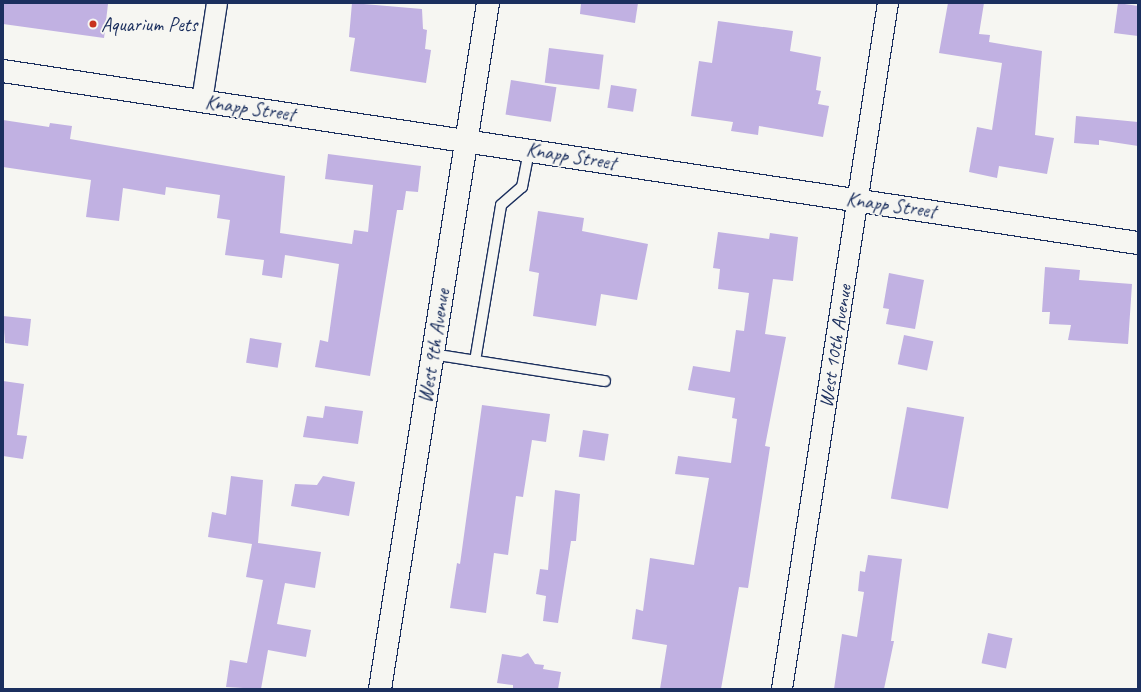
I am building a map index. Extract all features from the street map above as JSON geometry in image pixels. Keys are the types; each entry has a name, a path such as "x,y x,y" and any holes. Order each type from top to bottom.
{"street":[{"path":"202,101 218,3"},
{"name":"West 9th Avenue","path":"380,689 488,3"},
{"name":"West 10th Avenue","path":"782,689 888,3"},
{"name":"Knapp Street","path":"3,72 466,140 857,201 974,216 1138,243"}],"lane":[{"path":"475,361 501,205 522,187 529,150"},
{"path":"432,354 605,381"}],"building":[{"path":"3,3 108,4 104,38 3,24"},
{"path":"352,3 422,9 423,29 427,30 425,49 431,50 426,83 350,71 355,38 349,37"},
{"path":"581,3 638,3 635,23 580,14"},
{"path":"948,3 984,3 979,34 990,35 989,42 1042,51 1035,135 1054,138 1047,174 999,166 997,178 969,172 977,127 992,130 1002,63 939,53"},
{"path":"1118,3 1138,6 1138,36 1114,33"},
{"path":"718,21 793,31 790,51 821,57 816,90 821,91 818,104 829,106 823,137 759,126 758,135 731,131 733,122 691,116 699,61 712,63"},
{"path":"549,48 604,55 599,89 545,83"},
{"path":"511,80 556,87 551,122 506,115"},
{"path":"611,85 637,89 633,112 607,108"},
{"path":"1076,116 1138,122 1138,146 1099,140 1099,145 1074,143"},
{"path":"3,120 49,127 50,123 72,126 70,139 285,176 280,233 352,244 354,230 368,232 373,185 325,179 328,154 421,166 418,192 406,191 403,210 397,210 370,376 315,367 320,340 328,342 339,264 285,255 282,278 262,275 264,260 225,255 230,220 217,218 220,195 166,187 165,195 123,188 119,221 86,217 91,180 3,167"},
{"path":"538,211 584,218 582,231 648,244 637,300 601,294 596,326 533,316 539,273 529,271"},
{"path":"718,232 769,239 770,233 798,237 793,281 773,279 765,334 786,337 765,446 770,447 748,588 739,587 721,689 660,689 667,645 632,639 636,609 643,611 650,558 694,565 709,478 675,474 678,456 731,463 737,419 732,418 735,398 688,390 693,366 730,372 736,330 744,331 749,293 718,289 720,269 713,268"},
{"path":"1045,267 1080,270 1079,280 1132,284 1128,344 1068,340 1071,325 1049,324 1050,312 1042,312"},
{"path":"889,273 924,280 915,329 886,324 889,309 883,308"},
{"path":"3,316 31,319 28,346 5,343"},
{"path":"904,335 933,341 927,371 898,364"},
{"path":"250,338 282,343 278,368 246,363"},
{"path":"3,381 24,384 17,435 27,436 23,459 3,456"},
{"path":"482,405 550,414 546,442 532,440 523,497 516,496 508,555 494,553 486,613 450,608 457,563 460,564"},
{"path":"325,406 363,411 358,444 303,437 307,416 323,418"},
{"path":"907,407 964,417 948,509 891,499"},
{"path":"583,430 609,434 604,461 579,457"},
{"path":"231,476 263,480 258,543 321,552 315,588 285,583 277,624 311,630 306,657 268,650 261,689 226,687 230,660 247,663 263,580 246,577 252,544 208,537 212,512 226,515"},
{"path":"323,476 355,482 349,516 291,506 295,484 317,485"},
{"path":"555,490 580,494 576,541 571,541 558,623 543,621 546,596 536,594 540,569 548,570"},
{"path":"868,555 902,559 891,641 894,641 884,689 834,689 842,634 857,637 864,592 858,591 860,571 865,572"},
{"path":"988,633 1012,638 1006,669 982,663"},
{"path":"528,653 535,664 544,665 543,669 561,672 558,689 513,689 513,685 497,683 502,654 521,657"}],"place":[{"name":"Aquarium Pets","path":"93,24"}]}
